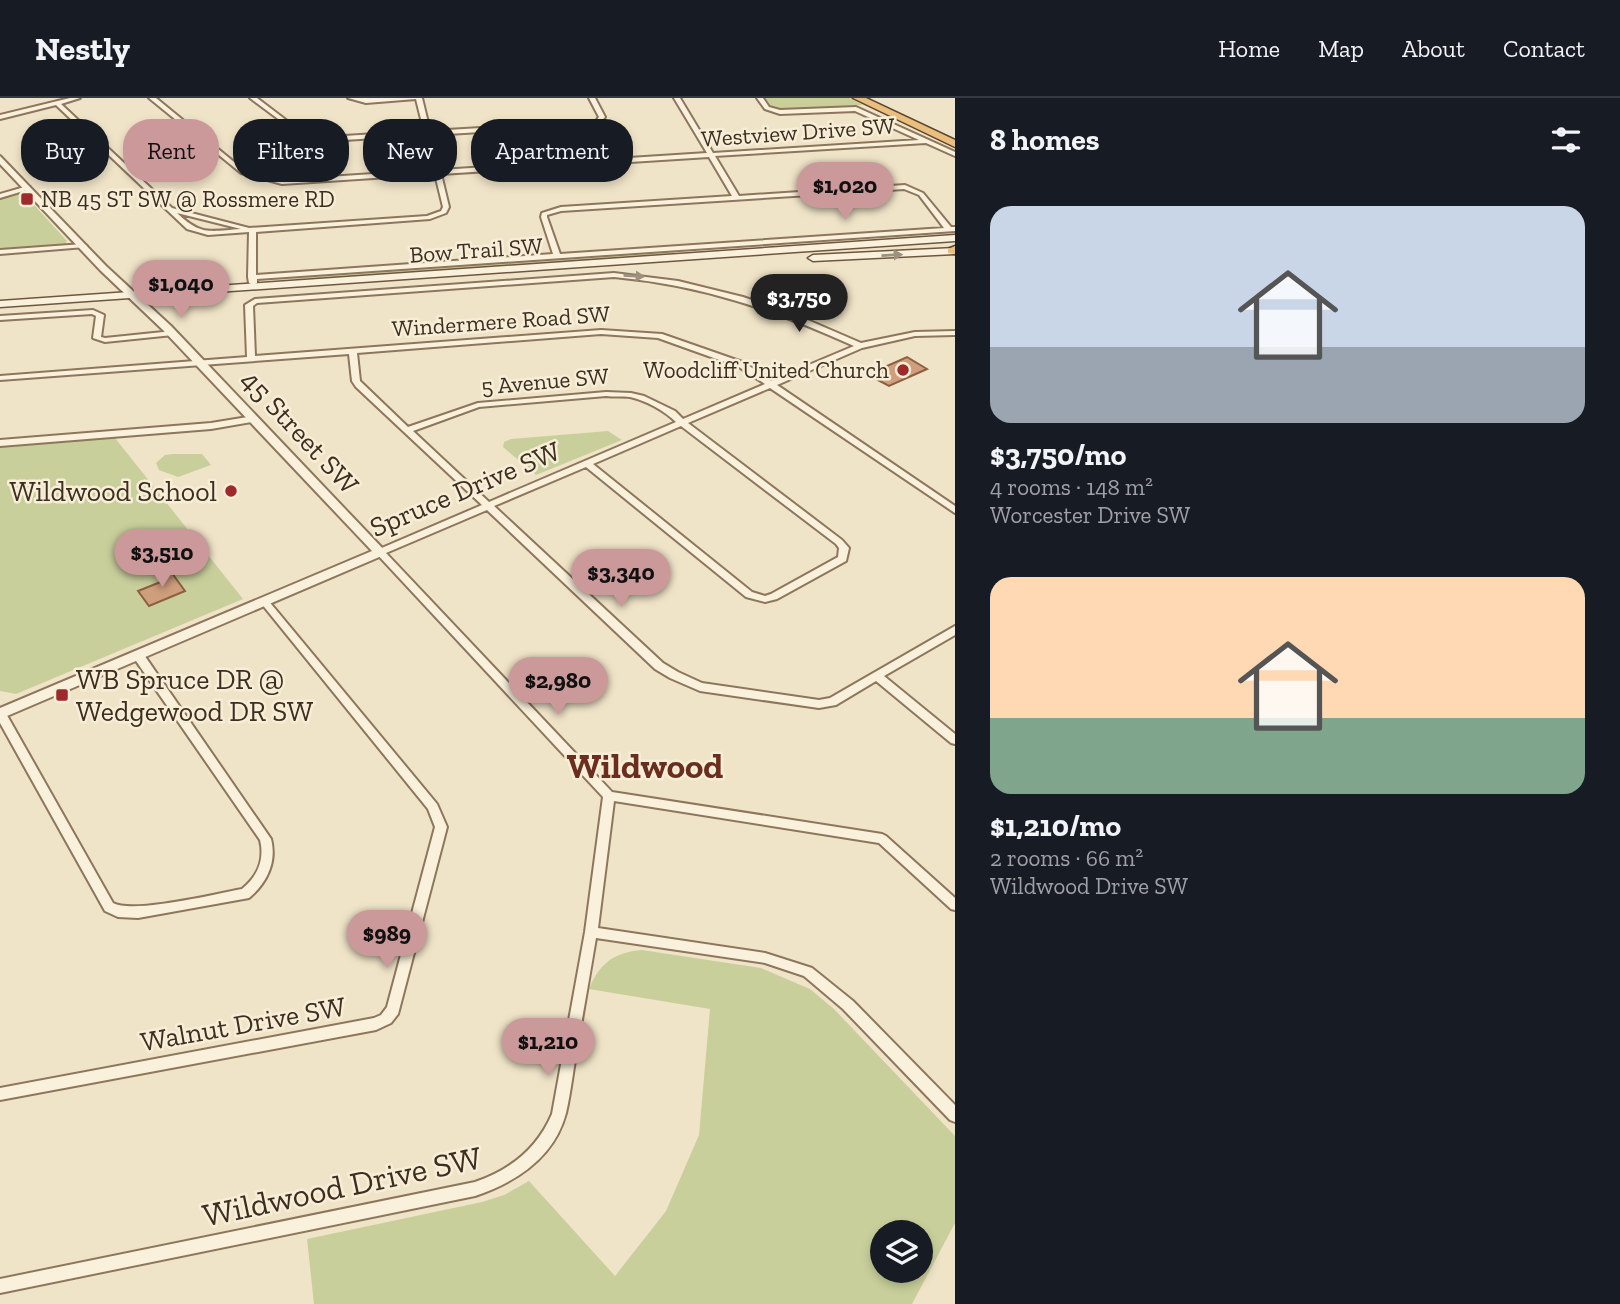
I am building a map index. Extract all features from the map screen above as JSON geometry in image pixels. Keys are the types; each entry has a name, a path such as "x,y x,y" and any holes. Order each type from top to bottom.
{"highway":[{"path":"858,98 955,144"},
{"path":"875,98 955,135"}],"main road":[{"name":"Bow Trail SW","path":"0,310 135,298 775,254 953,232"},
{"name":"Bow Trail SW","path":"0,304 135,298 253,282 775,254 954,251"}],"street":[{"path":"0,117 77,98"},
{"name":"Westview Drive SW","path":"152,98 250,175 294,182 363,178"},
{"path":"253,98 301,134 328,139 363,137"},
{"path":"351,98 366,101 417,98 424,119"},
{"path":"457,131 598,123 603,120 592,98"},
{"path":"677,98 736,197"},
{"path":"760,98 767,108 780,112 856,108 955,155"},
{"path":"57,103 189,228 199,232 437,216 446,208 440,182"},
{"name":"Westview Drive SW","path":"457,172 928,141"},
{"name":"45 Street SW","path":"0,159 83,246 173,333 609,796"},
{"path":"557,257 544,217 544,214 552,210 736,197 905,187 921,194 953,232"},
{"path":"0,196 28,188"},
{"path":"172,210 252,229"},
{"path":"252,229 253,282 557,257 953,232"},
{"path":"0,252 83,246"},
{"path":"251,358 249,305 271,298 614,275 661,278 724,292 786,313 860,346"},
{"path":"0,318 93,312 100,315 97,338 105,340 173,333"},
{"name":"Windermere Road SW","path":"0,378 628,332 668,338 728,359 773,384 955,510"},
{"name":"Spruce Drive SW","path":"0,713 860,346 915,334 955,333"},
{"path":"353,351 356,381 359,385 659,666 690,683 819,704 832,702 955,630"},
{"name":"5 Avenue SW","path":"407,430 478,405 606,394 641,398 672,412 839,542 844,548 841,562 774,597 765,599 749,595 587,463"},
{"path":"0,443 211,426 254,419"},
{"name":"Walnut Drive SW","path":"0,1094 376,1024 386,1019 393,1010 441,827 439,818 433,807 264,601"},
{"path":"0,713 109,907 118,912 138,913 245,894 257,884 263,872 268,852 265,839 138,656"},
{"path":"877,676 955,740"},
{"path":"955,905 882,839 609,796 591,932 765,958 808,972 848,1005 955,1115"},
{"name":"Wildwood Drive SW","path":"0,1286 461,1192 501,1181 532,1158 554,1129 559,1114 591,932"}],"green space":[{"path":"765,98 849,98 863,105 780,110 772,108"},
{"path":"25,195 67,241 65,244 0,249 0,199"},
{"path":"679,251 667,255 371,276 269,280"},
{"path":"608,431 622,440 536,475 503,447 504,442 511,439"},
{"path":"115,438 243,599 16,694 0,691 0,447"},
{"path":"202,454 211,465 178,477 159,470 156,463 165,455"},
{"path":"642,950 761,968 810,989 834,1009 955,1136 955,1223 933,1264 933,1220 870,1220 870,1283 923,1283 912,1304 314,1304 307,1239 482,1202 504,1195 529,1181 615,1276 666,1211 699,1135 710,1009 589,989 603,966 623,953"}],"building":[{"name":"Woodcliff United Church","path":"907,357 927,369 889,386 872,377 884,371 880,369"},
{"path":"169,569 185,591 149,606 138,591 163,581 158,574"}],"place":[{"name":"NB 45 ST SW @ Rossmere RD","path":"27,199"},
{"name":"Woodcliff United Church","path":"903,370"},
{"name":"Wildwood School","path":"231,491"},
{"name":"WB Spruce DR @ Wedgewood DR SW","path":"62,695"}],"district":[{"name":"Wildwood","path":"645,766"}]}
